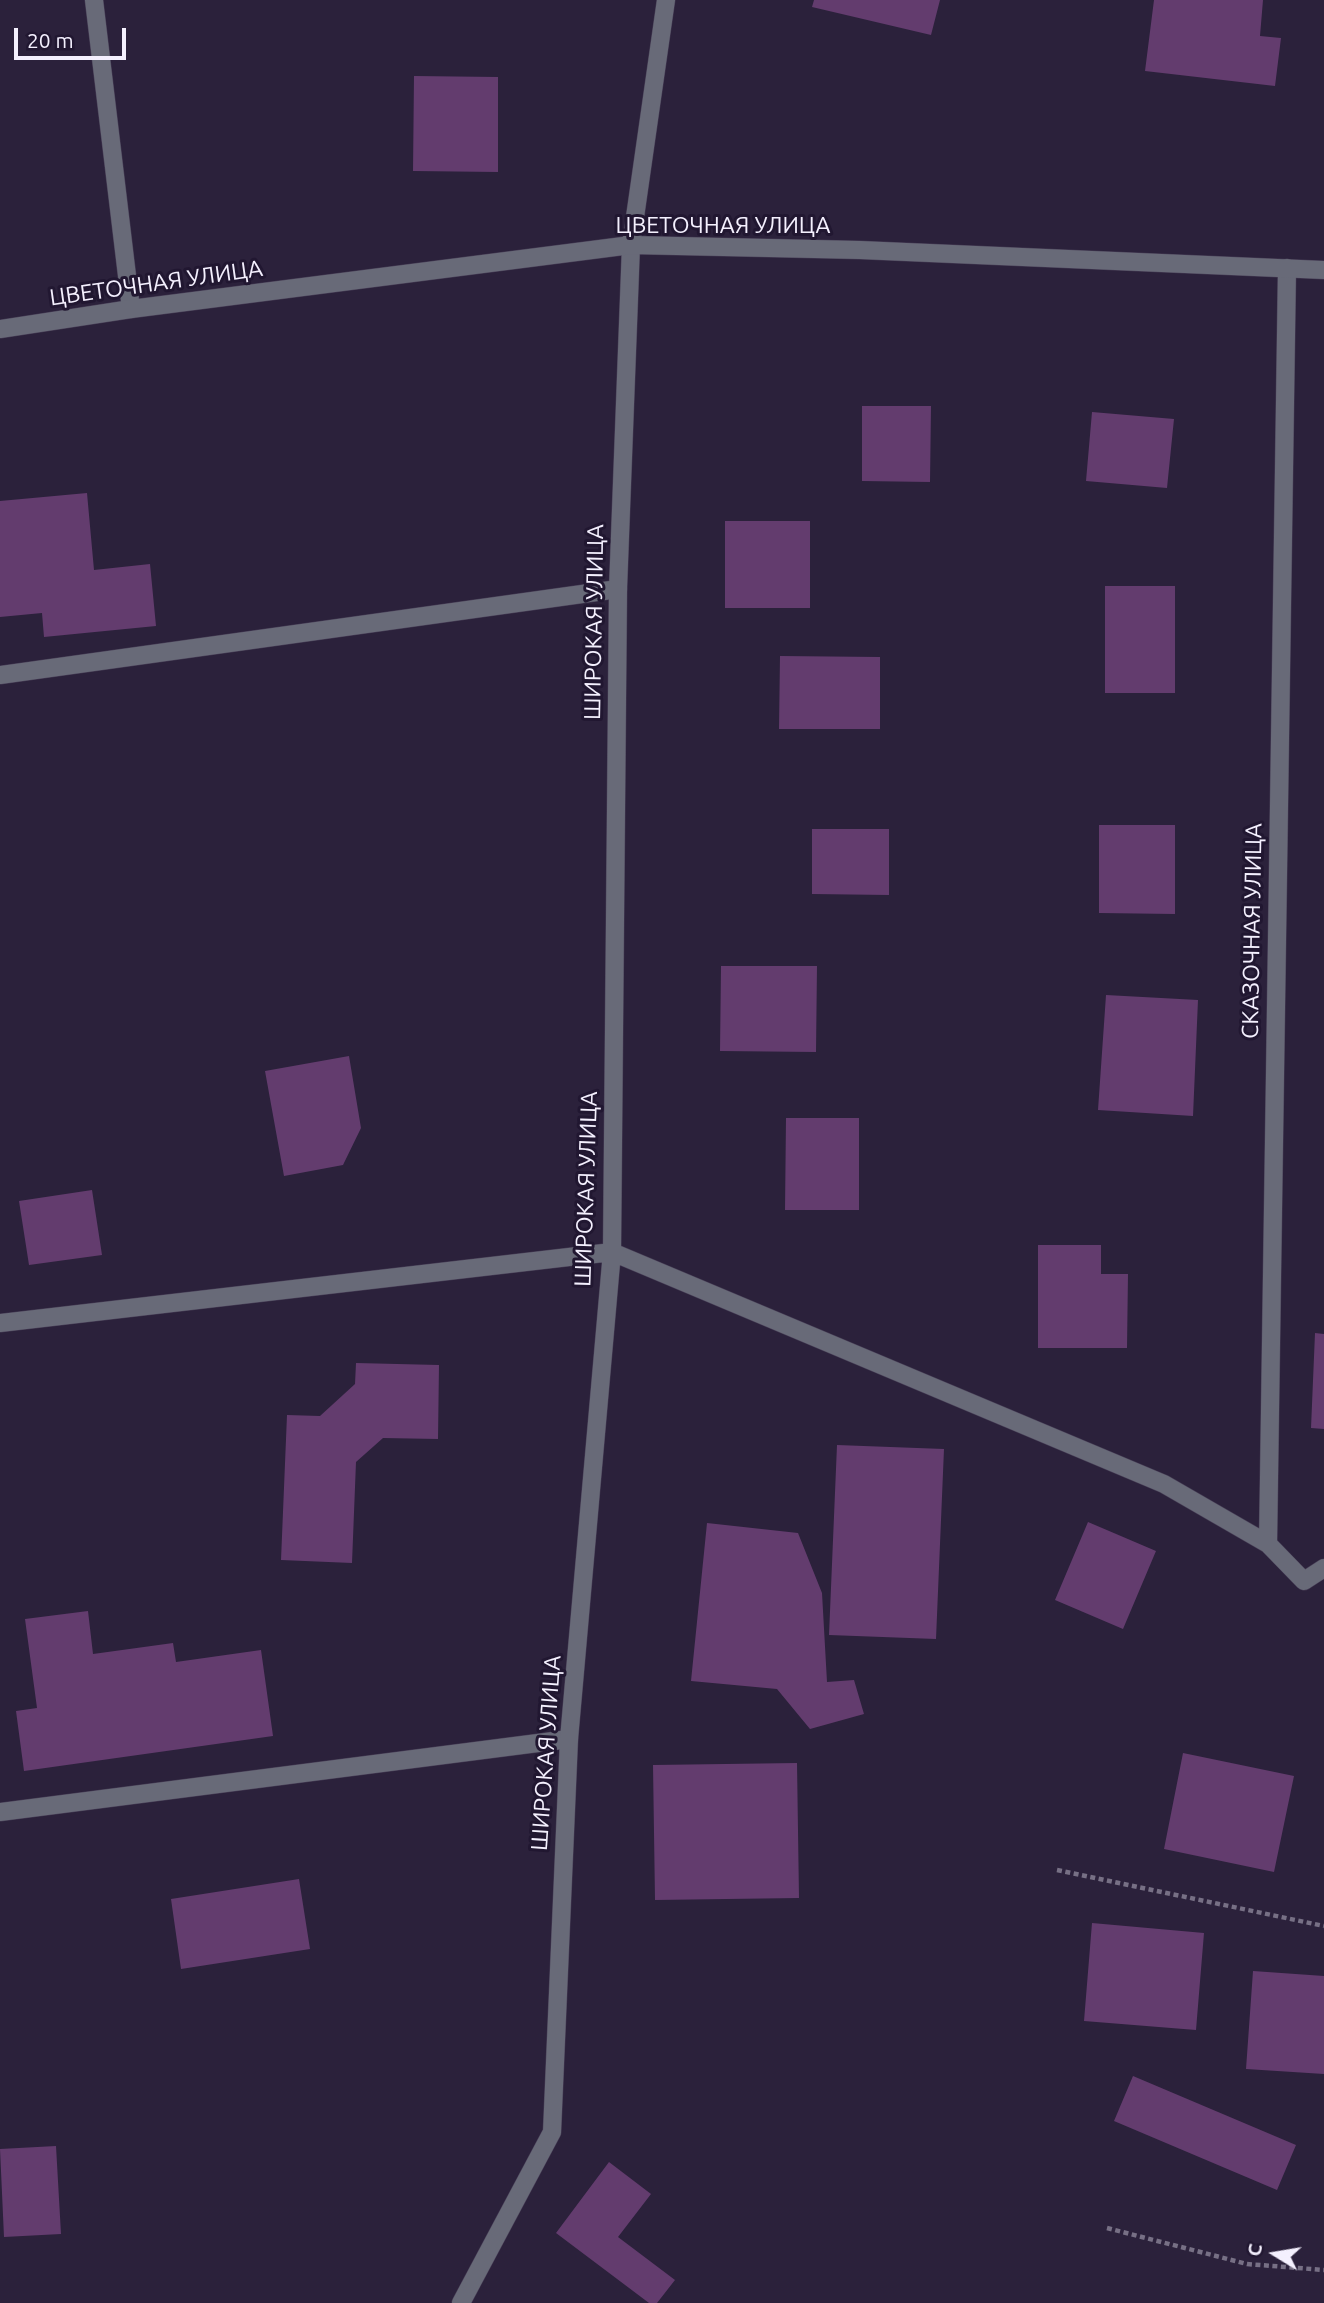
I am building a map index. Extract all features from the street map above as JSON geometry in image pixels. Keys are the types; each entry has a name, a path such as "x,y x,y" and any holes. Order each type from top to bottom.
{"street":[{"path":"94,0 131,309"},
{"name":"ШИРОКАЯ УЛИЦА","path":"461,2303 552,2132 569,1739 612,1252 618,589 631,245 666,0"},
{"name":"ЦВЕТОЧНАЯ УЛИЦА","path":"0,330 131,309 631,245 860,250 1324,270"},
{"name":"СКАЗОЧНАЯ УЛИЦА","path":"1268,1544 1287,268"},
{"path":"0,675 618,589"},
{"path":"0,1323 612,1252 1164,1484 1268,1544 1304,1581 1324,1568"},
{"path":"0,1812 569,1739"}],"path":[{"path":"1057,1870 1324,1927"},
{"path":"1107,2228 1247,2264 1324,2270"}],"building":[{"path":"814,0 940,0 931,35 812,7"},
{"path":"1154,0 1263,0 1260,36 1281,38 1275,86 1145,71"},
{"path":"414,76 498,77 498,172 413,171"},
{"path":"862,406 931,406 930,482 862,481"},
{"path":"1092,412 1174,419 1167,488 1086,481"},
{"path":"87,493 94,570 150,564 156,626 44,637 42,613 0,617 0,501"},
{"path":"725,521 810,521 810,608 725,608"},
{"path":"1105,586 1175,586 1175,693 1105,693"},
{"path":"780,656 880,657 880,729 779,729"},
{"path":"1099,825 1175,825 1175,914 1099,913"},
{"path":"812,829 889,829 889,895 812,894"},
{"path":"721,966 817,966 816,1052 720,1051"},
{"path":"1106,995 1198,1000 1193,1116 1098,1110"},
{"path":"349,1056 361,1128 343,1165 284,1176 265,1071"},
{"path":"786,1118 859,1118 859,1210 785,1210"},
{"path":"92,1190 102,1255 29,1265 19,1201"},
{"path":"1038,1245 1101,1245 1101,1274 1128,1274 1127,1348 1038,1348"},
{"path":"1315,1333 1324,1334 1324,1429 1311,1428"},
{"path":"356,1363 439,1365 438,1439 383,1438 356,1462 352,1563 281,1560 287,1415 320,1416 355,1384"},
{"path":"837,1445 944,1449 936,1639 829,1635"},
{"path":"1088,1522 1156,1551 1123,1629 1055,1600"},
{"path":"707,1523 798,1533 822,1593 827,1682 854,1680 864,1714 810,1729 777,1689 691,1681"},
{"path":"88,1611 93,1654 173,1643 176,1662 261,1650 273,1736 24,1771 16,1711 37,1708 25,1619"},
{"path":"1183,1753 1294,1776 1274,1872 1164,1849"},
{"path":"797,1763 799,1898 655,1900 653,1765"},
{"path":"299,1879 310,1949 181,1969 171,1899"},
{"path":"1092,1923 1204,1933 1196,2030 1084,2021"},
{"path":"1253,1971 1324,1976 1324,2074 1246,2069"},
{"path":"1133,2076 1296,2145 1277,2190 1114,2121"},
{"path":"56,2146 61,2234 4,2237 0,2149"},
{"path":"609,2162 651,2194 618,2237 675,2280 657,2303 649,2303 556,2233"}]}
